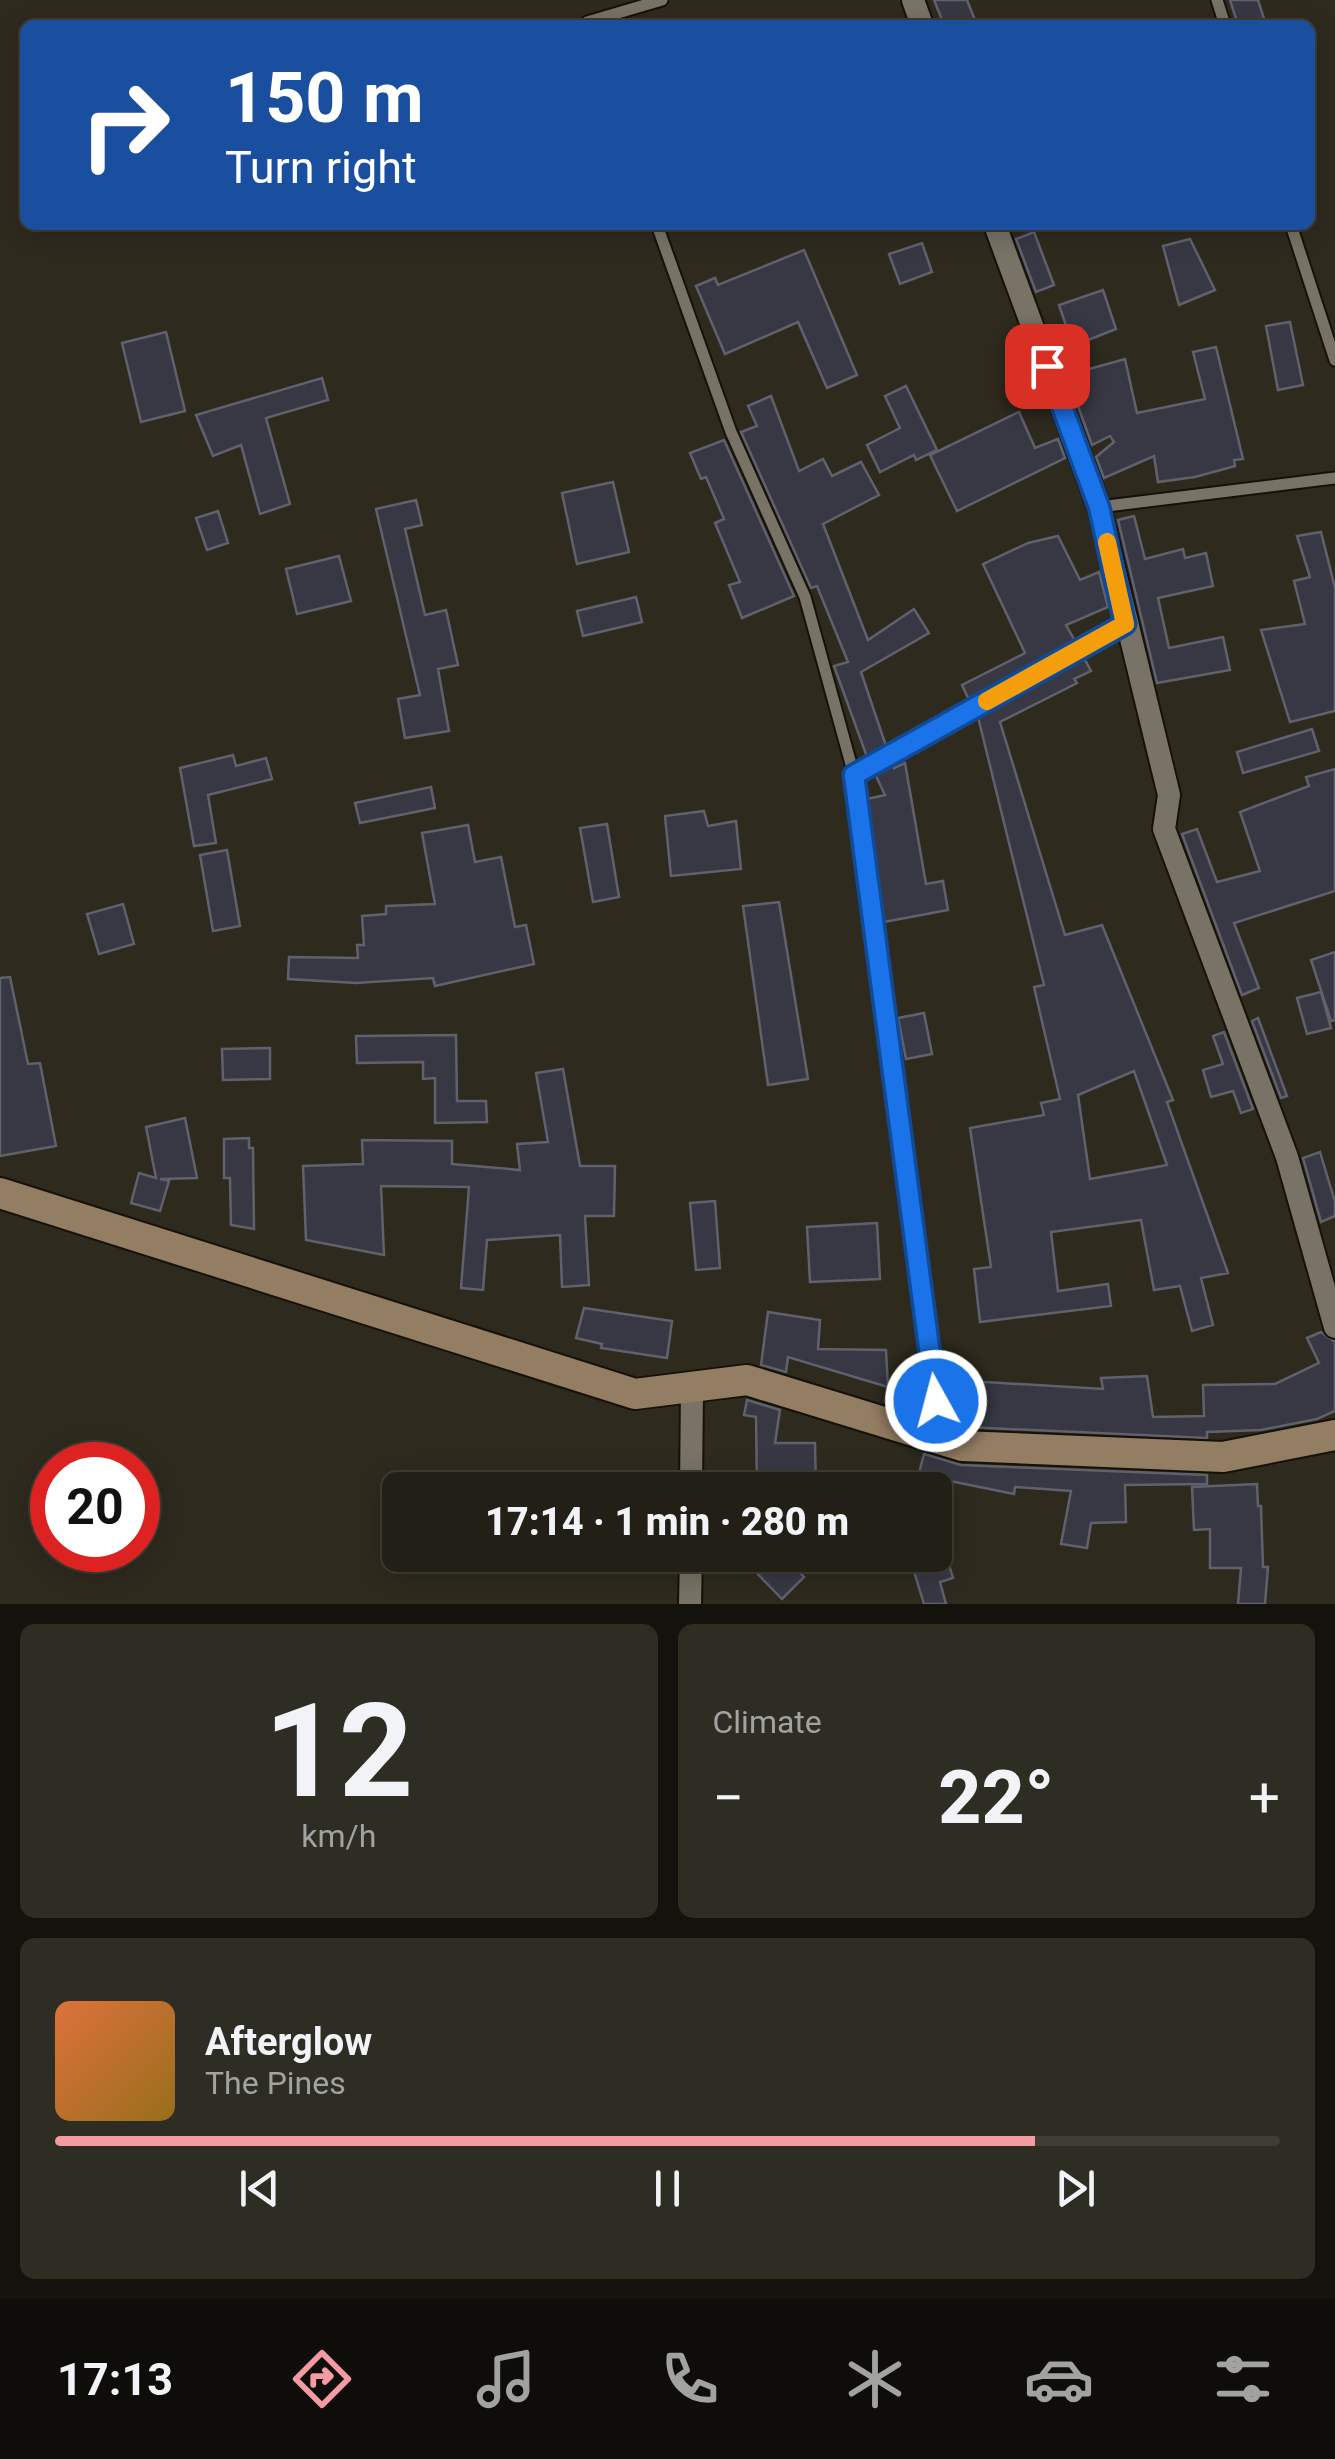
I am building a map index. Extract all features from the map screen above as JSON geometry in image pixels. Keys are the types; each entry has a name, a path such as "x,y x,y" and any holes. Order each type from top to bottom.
{"street":[{"path":"998,230 1099,507 1169,795 1164,829 1288,1157 1335,1327"},
{"path":"0,1193 634,1394 747,1380 962,1446 1222,1458 1335,1434"},
{"path":"691,1472 692,1387"},
{"path":"690,1604 691,1572"}],"lane":[{"path":"593,20 662,0"},
{"path":"660,230 731,432 805,597 854,775 941,1440"},
{"path":"1293,230 1335,360"},
{"path":"1099,507 1335,478"},
{"path":"854,775 1125,624"}],"building":[{"path":"934,0 967,0 975,20 942,20"},
{"path":"1230,0 1258,0 1264,20 1236,20"},
{"path":"1034,232 1054,285 1036,292 1016,239"},
{"path":"1190,239 1215,290 1179,305 1163,246"},
{"path":"922,243 932,272 900,284 889,254"},
{"path":"804,250 857,375 827,388 798,322 725,354 696,286 715,278 718,285"},
{"path":"1103,290 1116,329 1073,346 1059,305"},
{"path":"1290,322 1303,385 1278,390 1266,326"},
{"path":"166,332 185,411 141,422 122,343"},
{"path":"1216,347 1243,459 1234,460 1235,466 1195,477 1158,482 1154,456 1104,478 1096,457 1114,442 1110,436 1092,445 1069,381 1083,375 1082,371 1125,359 1137,413 1205,399 1193,352"},
{"path":"322,378 328,400 266,418 290,504 260,514 241,445 213,456 196,415"},
{"path":"906,386 937,450 916,460 914,455 880,472 867,445 900,428 885,396"},
{"path":"771,396 799,471 823,459 832,476 861,462 879,495 823,524 868,640 914,609 929,633 861,672 886,746 867,757 834,666 848,662 817,586 811,588 741,432 757,426 748,406"},
{"path":"1019,412 1035,448 1058,439 1065,458 957,511 930,455"},
{"path":"724,440 794,596 742,618 729,585 740,582 715,523 724,519 706,477 701,479 690,453"},
{"path":"613,482 629,552 577,564 562,493"},
{"path":"416,500 422,525 405,529 425,615 446,610 458,665 438,669 449,731 405,738 398,699 420,695 376,509"},
{"path":"218,511 228,543 207,550 196,518"},
{"path":"1134,516 1145,559 1183,549 1185,558 1206,553 1213,586 1158,598 1169,648 1223,637 1230,670 1157,683 1118,520"},
{"path":"1321,532 1335,588 1335,711 1290,722 1261,630 1305,624 1294,581 1310,577 1297,536"},
{"path":"1058,536 1080,580 1099,572 1108,607 1066,625 1075,641 969,700 962,685 1025,653 983,564 1028,543"},
{"path":"339,556 351,601 297,614 286,569"},
{"path":"636,597 642,622 583,636 577,611"},
{"path":"1084,658 1091,671 1074,679 1077,683 1000,722 1065,935 1102,925 1173,1100 1167,1102 1228,1273 1201,1278 1213,1325 1192,1331 1180,1286 1154,1290 1141,1220 1051,1232 1058,1291 1108,1284 1111,1306 980,1322 974,1269 991,1267 970,1128 1044,1115 1041,1103 1060,1099 1034,987 1044,985 978,717","holes":["1134,1071 1167,1165 1090,1179 1078,1095"]},
{"path":"1312,729 1319,751 1243,773 1237,752"},
{"path":"233,755 236,766 266,758 272,779 208,795 216,843 194,846 180,768"},
{"path":"905,763 926,884 943,881 948,910 884,922 867,799 885,795 875,774 892,764 894,768"},
{"path":"1335,769 1335,891 1234,923 1259,988 1242,995 1182,834 1197,829 1217,882 1260,871 1240,812 1309,786 1306,777"},
{"path":"431,787 435,808 360,823 355,803"},
{"path":"704,811 708,826 736,821 741,869 671,876 665,816"},
{"path":"607,824 619,897 593,902 580,828"},
{"path":"468,825 475,862 501,857 515,927 526,925 534,964 435,986 433,978 356,983 288,979 289,957 358,958 357,945 364,945 362,916 386,914 386,906 435,904 422,833"},
{"path":"227,850 240,926 213,931 200,855"},
{"path":"779,902 808,1079 768,1085 743,906"},
{"path":"123,904 134,944 99,954 87,914"},
{"path":"1335,952 1335,1020 1331,1021 1311,960"},
{"path":"10,977 28,1064 40,1063 56,1146 0,1156 0,978"},
{"path":"1321,992 1331,1028 1307,1034 1297,998"},
{"path":"924,1013 932,1054 906,1059 898,1018"},
{"path":"1258,1018 1287,1096 1281,1098 1252,1021"},
{"path":"1224,1032 1253,1109 1241,1113 1233,1091 1211,1097 1203,1070 1223,1064 1213,1036"},
{"path":"456,1035 457,1101 486,1101 487,1122 435,1123 435,1078 423,1079 423,1062 357,1063 356,1036"},
{"path":"270,1048 270,1079 223,1080 222,1049"},
{"path":"563,1069 580,1166 615,1166 614,1216 585,1216 589,1285 562,1287 560,1235 487,1240 483,1290 461,1288 469,1187 381,1186 384,1255 306,1240 303,1166 363,1164 362,1140 452,1141 452,1164 520,1170 517,1144 548,1142 536,1073"},
{"path":"185,1118 197,1178 160,1179 169,1181 160,1211 131,1203 139,1173 156,1178 146,1127"},
{"path":"249,1138 249,1148 253,1148 254,1229 231,1225 230,1178 224,1178 224,1139"},
{"path":"1320,1152 1335,1202 1335,1216 1321,1222 1303,1158"},
{"path":"715,1201 720,1268 696,1270 690,1203"},
{"path":"877,1223 880,1279 810,1282 807,1227"},
{"path":"584,1308 672,1321 667,1358 601,1348 602,1344 576,1338"},
{"path":"768,1312 820,1320 818,1349 886,1350 888,1387 788,1357 786,1372 761,1365"},
{"path":"1321,1332 1335,1342 1335,1411 1317,1419 1261,1430 1207,1432 1207,1438 965,1427 949,1422 951,1380 1103,1389 1101,1378 1147,1376 1153,1417 1204,1416 1203,1385 1275,1384 1319,1363 1307,1338"},
{"path":"747,1400 780,1410 775,1443 815,1443 816,1472 757,1472 756,1417 744,1415"},
{"path":"924,1454 961,1465 1207,1475 1207,1484 1125,1485 1126,1522 1091,1523 1087,1548 1061,1544 1071,1491 1015,1487 1014,1494 952,1481 952,1472 919,1472"},
{"path":"1257,1484 1263,1567 1268,1567 1265,1604 1238,1604 1241,1568 1210,1568 1210,1529 1194,1530 1192,1487"},
{"path":"756,1572 799,1572 804,1577 782,1599"},
{"path":"914,1572 951,1572 953,1578 940,1582 946,1604 924,1604"}],"slow traffic":[{"path":"987,701 1125,624 1107,542"}],"route":[{"path":"936,1401 854,775 1125,624 1099,507 1047,366"}]}
